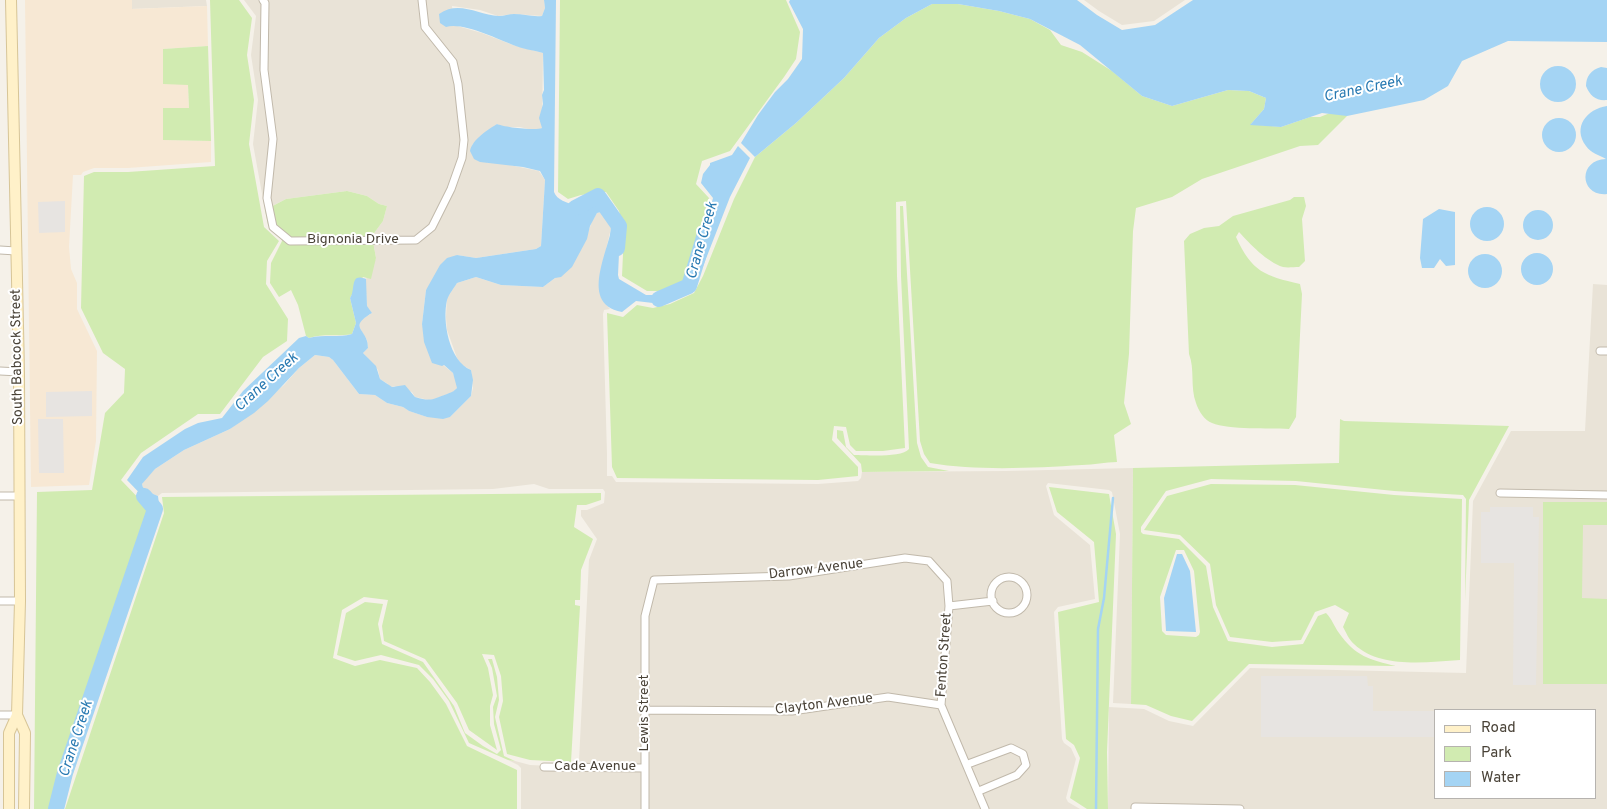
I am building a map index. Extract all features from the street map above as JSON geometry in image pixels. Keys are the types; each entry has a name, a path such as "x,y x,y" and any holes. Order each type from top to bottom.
{"main road":[{"name":"South Babcock Street","path":"9,809 8,733 17,715 20,601 19,372 11,0"},
{"name":"South Babcock Street","path":"17,715 25,733 24,809"}],"street":[{"name":"Bignonia Drive","path":"263,0 265,3 264,70 273,139 267,198 273,227 290,241 416,240 432,227 460,166 464,140 458,84 453,62 425,27 422,0"},
{"path":"0,250 16,251"},
{"path":"0,371 19,372"},
{"path":"1500,493 1607,495"},
{"path":"0,496 20,496"},
{"name":"Darrow Avenue","path":"645,616 652,577 789,576 905,558 929,561 947,581"},
{"path":"1010,577 1020,581 1027,590 1026,602 1018,611 1006,612 1000,610 992,601 992,591 995,584 1004,578 1010,577"},
{"name":"Fenton Street","path":"947,581 949,606 941,705 986,809"},
{"path":"0,601 20,601"},
{"path":"949,606 992,601"},
{"name":"Lewis Street","path":"645,616 645,809"},
{"name":"Clayton Avenue","path":"646,710 792,711 888,697 941,705"},
{"path":"0,715 17,715"},
{"path":"968,764 1011,748 1023,754 1026,765 1017,775 979,791"},
{"name":"Cade Avenue","path":"544,767 645,768"},
{"path":"1136,808 1240,809"}],"shaded area":[{"path":"25,0 132,0 132,9 207,6 208,46 163,49 188,85 189,108 164,108 164,140 211,141 211,162 128,168 94,168 83,172 81,175 73,175 69,247 71,269 77,283 77,309 97,351 96,441 89,485 31,487"},
{"path":"132,0 206,0 207,6 132,9"},
{"path":"244,0 544,0 545,8 542,16 514,14 498,16 480,10 452,6 454,25 543,53 542,128 532,130 520,127 502,127 497,124 472,145 488,163 500,163 539,171 545,180 541,246 536,249 476,258 457,255 426,290 422,324 443,365 453,373 457,388 453,392 429,400 415,397 412,392 388,386 388,384 380,379 378,370 363,353 368,348 367,340 359,327 361,320 372,313 367,307 365,279 376,258 372,236 383,221 387,206 379,204 367,196 347,191 286,199 265,210 253,144 258,100 251,55 256,16"},
{"path":"1084,0 1185,0 1154,21 1122,25"},
{"path":"65,201 65,232 39,233 38,202"},
{"path":"597,213 609,213 613,216 604,259 604,302 610,309 604,310 603,314 607,476 612,476 616,482 818,484 858,481 861,478 862,472 1133,468 1131,704 1113,703 1120,534 1112,492 1109,490 1048,483 1046,486 1054,515 1090,545 1095,599 1058,607 1054,612 1062,739 1071,748 1076,759 1066,798 1068,802 1080,809 521,809 521,768 508,760 530,765 571,767 575,761 579,761 589,560 597,539 581,516 581,510 587,510 604,503 605,492 603,489 549,489 534,484 493,489 162,493 158,496 147,492 143,488 142,484 145,479 155,469 184,450 230,429 284,385 299,368 315,355 329,357 333,360 359,394 375,395 387,403 403,407 427,417 450,417 471,396 473,388 471,370 462,365 457,358 447,330 447,298 457,283 476,277 501,285 543,287 555,278 578,253 586,239 592,221"},
{"path":"1593,284 1607,285 1607,809 1108,809 1109,707 1144,709 1169,721 1193,726 1250,668 1466,673 1473,501 1511,431 1585,431"},
{"path":"92,391 92,416 46,417 46,392"},
{"path":"38,419 63,419 64,473 39,473"},
{"path":"1490,507 1533,507 1533,517 1539,517 1536,685 1513,685 1514,563 1481,563 1481,512 1490,512"},
{"path":"1261,676 1367,676 1368,686 1373,686 1373,711 1434,711 1434,737 1261,737"}],"green space":[{"path":"210,0 239,0 252,18 247,55 254,100 249,144 264,227 279,241 267,261 266,284 288,319 287,341 263,357 220,414 198,414 141,453 121,480 148,508 148,514 63,764 53,809 34,809 37,492 92,490 105,413 124,393 125,369 103,353 81,308 84,176 94,172 128,172 215,166"},
{"path":"560,0 786,0 800,32 796,59 730,151 702,161 696,184 709,198 687,283 665,291 647,291 622,276 624,232 619,211 606,192 581,195 568,199 558,192"},
{"path":"932,4 958,4 999,11 1030,19 1050,30 1061,45 1082,52 1112,71 1142,96 1172,106 1228,90 1249,91 1266,98 1264,109 1251,124 1281,127 1310,117 1320,117 1335,111 1346,110 1347,116 1318,145 1300,146 1202,179 1172,197 1136,208 1133,231 1129,354 1124,403 1131,424 1114,435 1117,462 1006,468 948,466 930,463 924,454 920,441 906,201 896,202 897,276 905,448 883,451 856,451 850,445 846,427 834,426 832,440 858,467 858,476 818,480 617,478 612,467 607,313 623,317 637,305 653,308 670,304 694,293 703,276 734,199 755,157 796,123 844,78 879,38 906,18"},
{"path":"208,46 211,141 163,140 163,108 189,108 188,85 163,84 163,49"},
{"path":"347,191 367,196 379,204 387,206 383,221 372,236 376,258 371,279 363,277 350,298 356,323 352,334 309,338 306,336 298,305 291,290 279,297 270,283 271,263 282,241 281,237 268,225 265,210 286,199"},
{"path":"1294,197 1304,197 1306,206 1302,219 1305,261 1299,267 1277,265 1259,252 1239,232 1236,237 1248,258 1261,271 1277,278 1300,284 1302,294 1296,417 1289,429 1239,428 1212,423 1200,412 1193,391 1192,366 1189,354 1184,241 1190,234 1204,228 1219,226 1233,216 1290,200"},
{"path":"900,206 903,206 917,443 921,457 928,467 949,471 862,472 861,464 837,438 837,430 843,431 846,447 854,455 892,455 909,449 901,276"},
{"path":"1340,419 1344,421 1509,426 1469,500 1465,601 1466,499 1463,495 1394,491 1296,481 1211,479 1166,491 1141,527 1141,532 1143,534 1179,539 1206,566 1213,607 1228,641 1272,647 1303,644 1318,616 1326,613 1345,641 1357,652 1378,662 1396,666 1249,664 1192,721 1171,716 1146,705 1131,704 1133,468 1339,463","holes":["1176,550 1184,550 1194,571 1200,632 1196,637 1166,635 1162,631 1160,597"]},
{"path":"1211,484 1295,485 1394,495 1462,499 1460,660 1390,661 1365,652 1354,644 1343,627 1349,613 1335,605 1315,612 1301,640 1272,642 1230,637 1216,605 1210,564 1180,535 1144,530 1167,496"},
{"path":"1049,487 1109,494 1116,534 1107,752 1108,809 1087,809 1070,798 1080,758 1074,745 1066,739 1058,612 1099,602 1094,542 1057,512"},
{"path":"601,493 601,500 586,505 577,505 574,527 593,539 581,570 580,600 575,600 575,605 580,606 571,762 530,760 507,754 499,717 503,701 501,676 494,655 482,654 488,668 493,695 490,706 490,725 497,750 469,730 457,703 425,659 384,641 382,626 388,600 364,597 342,610 333,658 355,666 380,660 417,668 446,704 467,746 517,770 517,809 65,809 164,513 162,497"},
{"path":"1543,502 1607,502 1607,525 1583,525 1582,598 1607,599 1607,684 1543,684"},
{"path":"152,514 159,515 61,809 57,809 66,765"},
{"path":"365,602 383,604 378,624 382,644 423,662 454,706 465,733 497,754 501,750 494,724 493,707 497,696 492,668 488,659 492,659 497,677 499,700 495,717 504,756 515,761 508,760 469,743 449,701 433,679 419,665 381,655 355,661 337,655 346,613"}],"water":[{"path":"544,0 556,0 554,192 560,199 575,205 585,199 604,196 615,213 620,233 619,279 646,295 666,295 690,286 713,198 701,183 703,174 710,163 732,155 738,146 750,158 730,197 700,274 691,290 653,303 636,301 622,312 608,306 601,297 599,285 600,271 612,228 613,216 609,213 597,213 590,226 587,239 572,267 561,277 555,278 543,287 501,285 476,277 457,283 447,300 447,329 452,349 463,365 471,370 473,380 471,396 450,417 443,419 427,417 403,407 387,403 375,395 359,394 333,360 329,357 315,355 299,368 254,413 230,429 184,450 155,469 142,484 146,491 158,496 160,513 159,515 152,514 151,505 127,480 143,457 185,429 198,423 222,418 243,391 299,338 352,334 356,323 350,298 357,278 366,279 367,306 372,313 364,318 360,326 368,348 363,353 376,366 380,379 392,387 405,385 415,397 429,400 457,388 453,373 444,365 432,363 424,342 422,324 426,290 440,265 447,258 457,255 476,258 536,249 541,246 545,180 540,171 480,162 474,159 470,151 477,139 497,124 520,128 542,128 539,118 544,90 543,53 516,46 470,29 453,26 446,27 440,23 439,14 446,10 461,8 499,16 514,14 542,16 545,8"},
{"path":"790,0 1077,0 1122,30 1155,25 1193,0 1607,0 1607,42 1508,41 1462,61 1448,86 1424,100 1347,116 1322,113 1281,127 1250,125 1264,109 1266,98 1249,91 1228,90 1172,106 1142,96 1080,45 1030,19 999,11 958,4 932,4 906,18 879,38 844,78 796,123 755,157 741,143 758,115 802,59 803,29 789,2"},
{"path":"1558,66 1565,67 1571,71 1575,77 1575,91 1571,97 1565,101 1558,102 1551,101 1545,97 1541,91 1540,84 1541,77 1545,71 1551,67"},
{"path":"1601,67 1607,68 1607,100 1600,100 1594,97 1589,93 1586,86 1590,74"},
{"path":"1607,106 1607,194 1591,190 1587,185 1586,171 1590,165 1606,159 1586,146 1582,139 1581,126 1593,111"},
{"path":"1559,118 1566,119 1571,123 1575,128 1575,142 1571,147 1566,151 1559,152 1552,151 1547,147 1543,142 1542,135 1543,128 1547,123 1552,119"},
{"path":"1487,207 1499,212 1504,224 1499,236 1487,241 1475,236 1470,224 1475,212"},
{"path":"1439,209 1455,212 1455,265 1446,266 1440,259 1434,268 1422,268 1420,258 1423,219"},
{"path":"1538,210 1548,215 1553,225 1548,235 1538,240 1528,235 1523,225 1528,215"},
{"path":"1537,253 1548,258 1553,269 1548,280 1537,285 1526,280 1521,269 1526,258"},
{"path":"1485,254 1492,255 1497,259 1501,264 1501,278 1497,283 1492,287 1485,288 1478,287 1473,283 1469,278 1468,271 1469,264 1473,259 1478,255"},
{"path":"1177,554 1182,554 1190,571 1196,632 1166,631 1164,598"}],"waterway":[{"name":"Crane Creek","path":"575,208 598,196 619,226 617,248"},
{"name":"Crane Creek","path":"659,299 689,286 705,234"},
{"name":"Crane Creek","path":"56,809 65,773 155,509 144,496"},
{"path":"1096,809 1098,629 1104,598 1113,498"}]}
